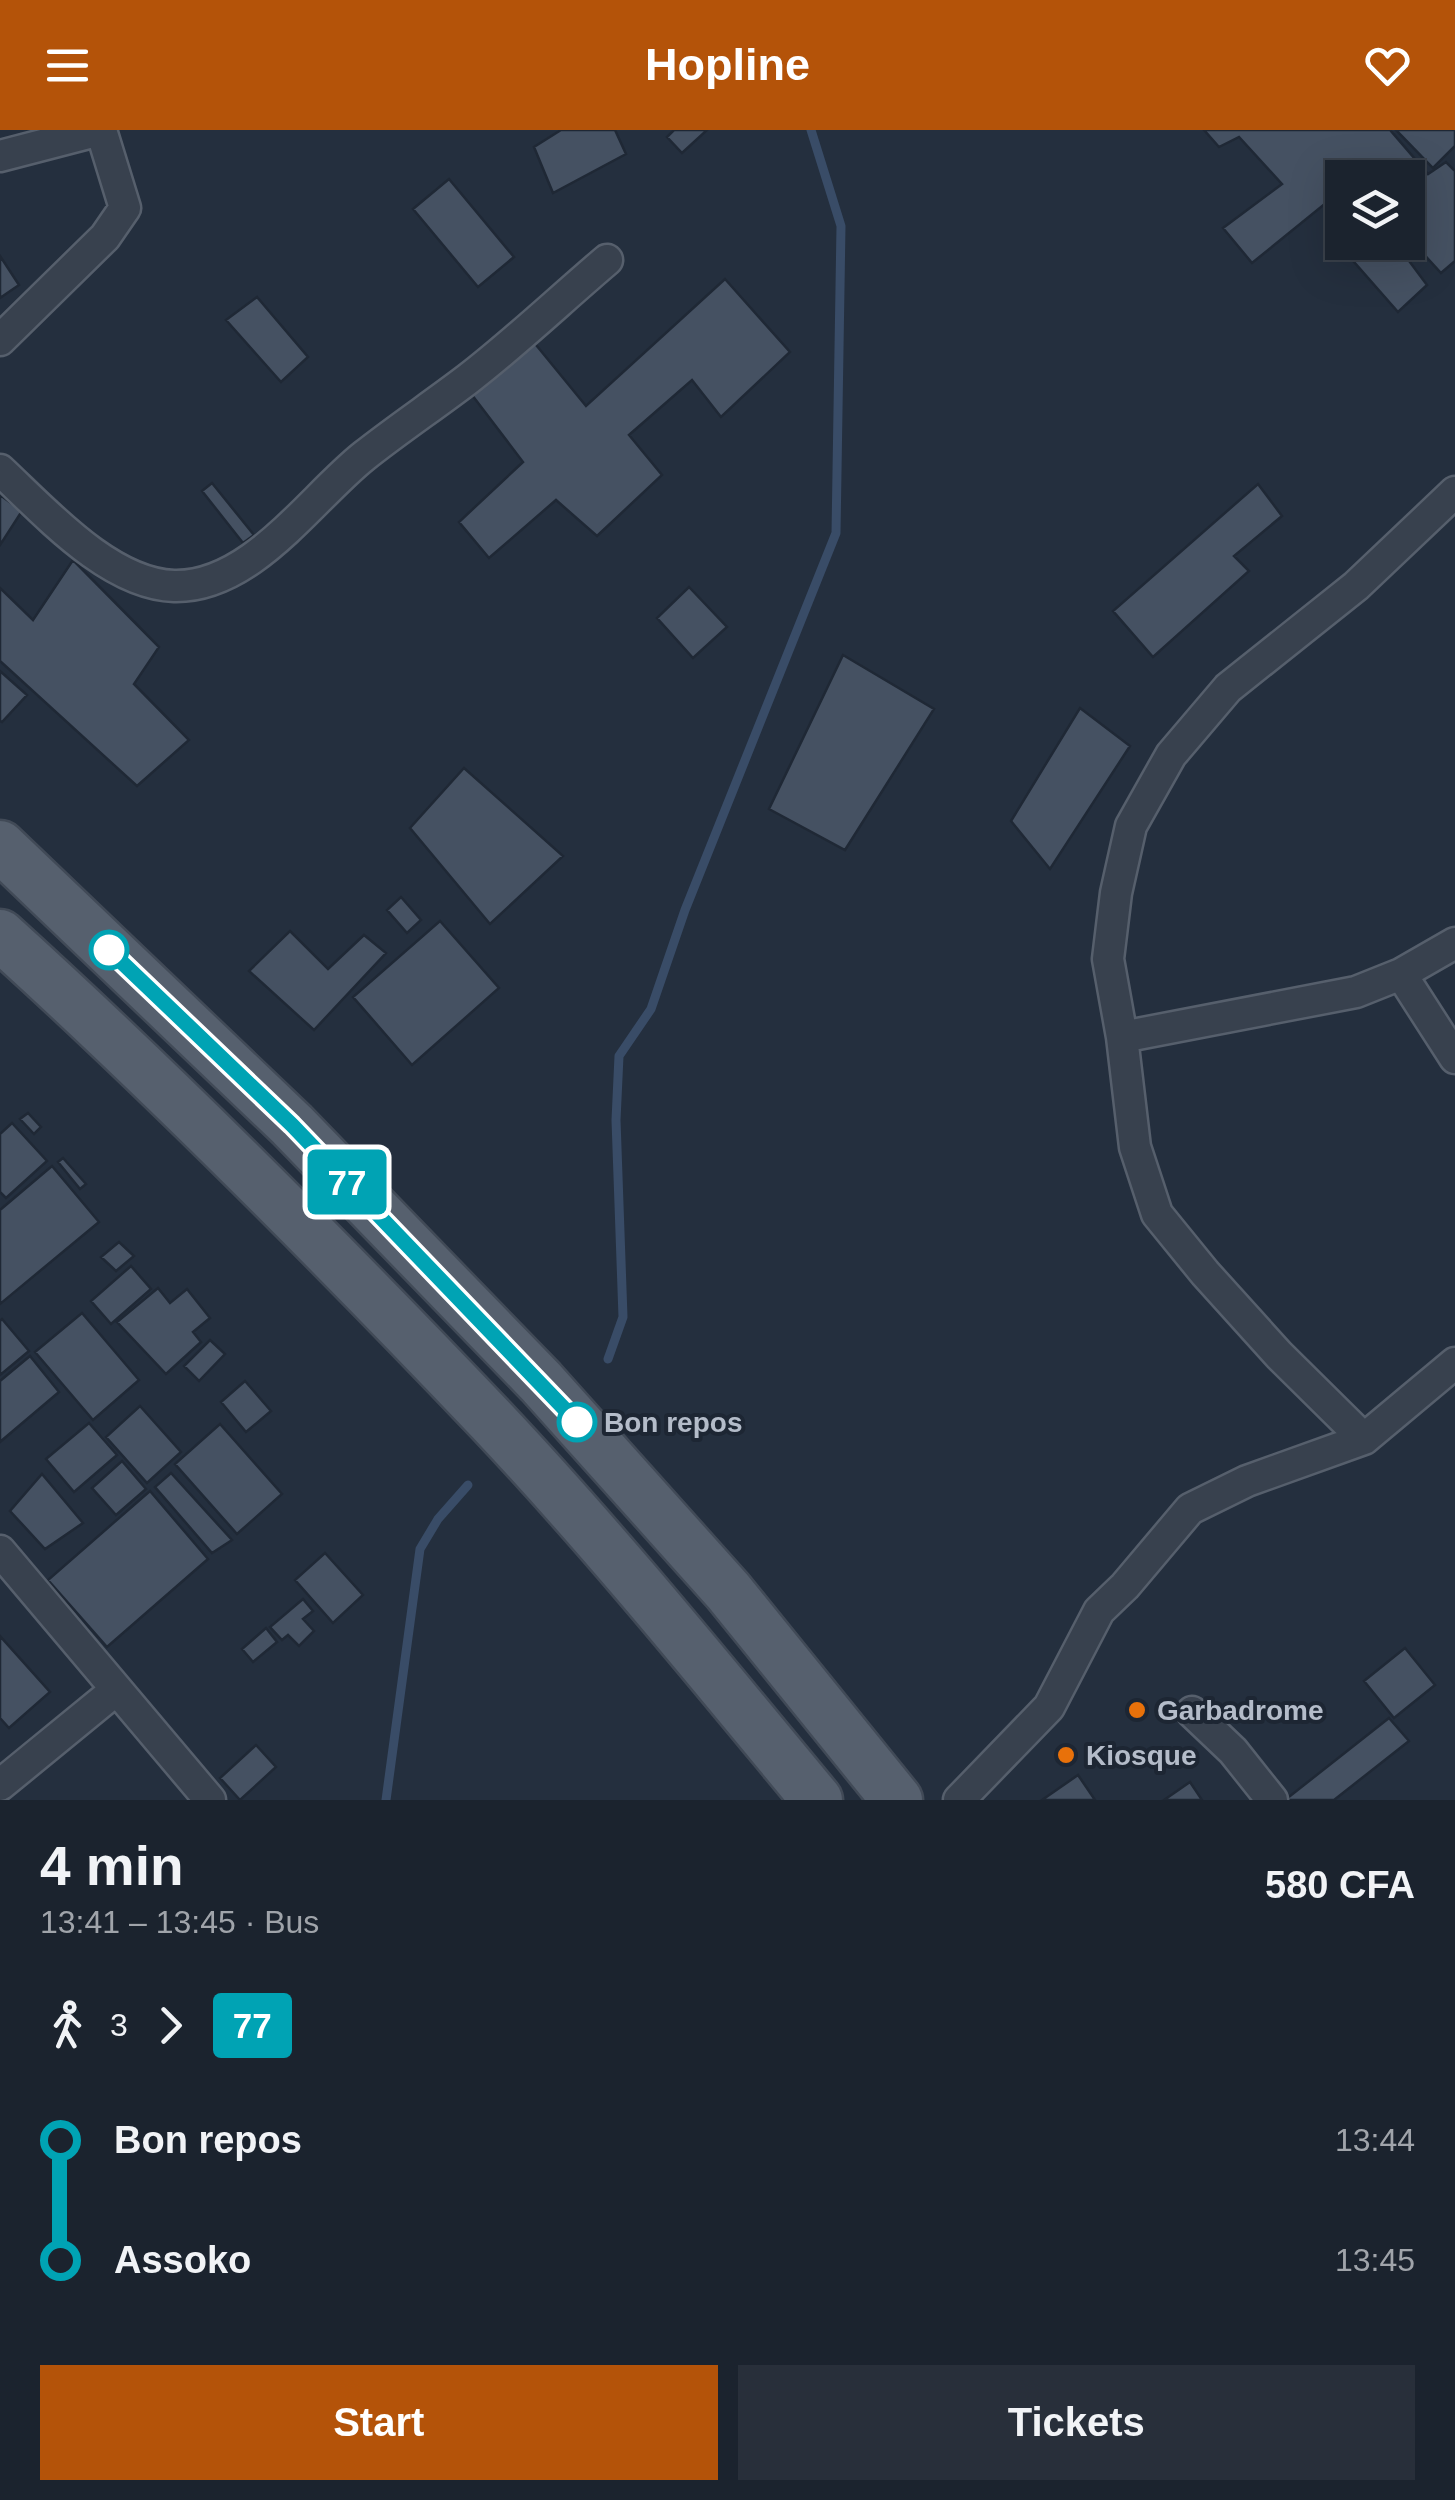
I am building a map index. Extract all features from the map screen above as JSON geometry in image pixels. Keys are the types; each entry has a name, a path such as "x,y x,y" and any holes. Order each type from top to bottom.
{"main road":[{"path":"0,846 292,1125 541,1382 728,1591 897,1800"},
{"path":"0,935 250,1176 492,1422 678,1632 817,1800"}],"street":[{"path":"0,156 101,130 124,208 104,237 0,340"},
{"path":"0,470 82,544 120,572 174,586 216,578 271,544 362,458 471,377 607,260"},
{"path":"1364,1439 1279,1355 1157,1214 1135,1147 1108,959 1116,894 1131,826 1170,755 1228,688 1356,586 1455,492"},
{"path":"1122,1038 1356,992 1401,974 1455,943"},
{"path":"1401,974 1455,1058"},
{"path":"959,1800 1049,1707 1099,1611 1190,1508 1247,1481 1364,1439 1455,1363"},
{"path":"0,1551 210,1800"},
{"path":"0,1785 116,1690"},
{"path":"1192,1712 1264,1786 1272,1800"}],"building":[{"path":"561,130 615,130 626,154 553,193 534,147"},
{"path":"674,130 707,130 682,153 667,137"},
{"path":"1204,130 1390,130 1416,160 1325,160 1325,204 1252,263 1223,228 1282,184 1239,137 1219,147"},
{"path":"1396,130 1455,130 1455,146 1433,168"},
{"path":"1446,162 1455,171 1455,261 1441,273 1425,256 1425,171 1428,174"},
{"path":"449,179 514,257 478,287 413,209"},
{"path":"0,256 19,285 0,298"},
{"path":"1352,260 1408,260 1427,285 1398,312"},
{"path":"725,279 790,352 721,417 692,380 629,435 662,475 597,536 556,500 489,558 459,522 523,462 472,395 532,340 586,406"},
{"path":"257,297 308,357 281,382 226,320"},
{"path":"212,483 254,535 243,543 202,491"},
{"path":"1258,484 1282,516 1234,556 1249,571 1153,657 1113,611"},
{"path":"0,495 22,511 0,545"},
{"path":"73,560 159,647 134,684 189,740 137,786 0,661 0,588 33,620"},
{"path":"689,587 727,627 693,658 657,618"},
{"path":"843,655 934,709 845,850 769,809"},
{"path":"0,671 27,695 2,722 0,721"},
{"path":"1080,708 1130,746 1050,869 1011,821"},
{"path":"464,768 563,856 490,924 410,828"},
{"path":"401,897 421,920 407,933 387,910"},
{"path":"440,921 499,988 412,1065 353,997"},
{"path":"290,931 328,969 364,935 386,953 314,1030 249,971"},
{"path":"28,1113 41,1127 34,1134 20,1119"},
{"path":"12,1123 47,1161 6,1198 0,1192 0,1134"},
{"path":"63,1158 86,1184 80,1189 58,1162"},
{"path":"52,1166 99,1222 0,1304 0,1210"},
{"path":"119,1242 134,1256 116,1271 101,1257"},
{"path":"131,1266 151,1289 111,1324 91,1301"},
{"path":"158,1288 170,1303 187,1289 210,1318 193,1332 201,1342 166,1374 117,1322"},
{"path":"82,1313 139,1380 93,1420 35,1352"},
{"path":"0,1321 29,1351 0,1375"},
{"path":"210,1340 225,1354 199,1381 184,1366"},
{"path":"30,1356 59,1392 0,1442 0,1381"},
{"path":"245,1381 271,1411 246,1432 221,1402"},
{"path":"140,1406 181,1452 147,1483 106,1437"},
{"path":"89,1423 117,1455 74,1492 46,1459"},
{"path":"220,1424 282,1494 237,1534 175,1464"},
{"path":"122,1461 146,1489 116,1515 92,1488"},
{"path":"171,1473 232,1540 212,1553 155,1487"},
{"path":"42,1474 83,1523 45,1549 10,1511"},
{"path":"150,1491 208,1559 107,1647 48,1580"},
{"path":"325,1553 363,1595 333,1623 295,1580"},
{"path":"303,1599 313,1611 303,1619 314,1631 299,1646 288,1635 282,1640 270,1627"},
{"path":"266,1628 277,1642 253,1662 242,1649"},
{"path":"0,1636 50,1692 9,1728 0,1718"},
{"path":"1405,1648 1435,1685 1394,1718 1364,1681"},
{"path":"1389,1718 1409,1741 1334,1800 1285,1800"},
{"path":"256,1745 276,1767 240,1800 220,1778"},
{"path":"1078,1775 1095,1800 1042,1800"},
{"path":"1190,1782 1202,1800 1164,1800"}],"waterway":[{"path":"608,1359 623,1317 616,1120 619,1056 651,1009 685,910 836,533 841,226 811,130"},
{"path":"386,1800 420,1549 438,1519 468,1485"}],"bus line":[{"name":"77","path":"109,950 292,1125 577,1422"}],"place":[{"name":"Bon repos","path":"577,1422"},
{"name":"Garbadrome","path":"1137,1710"},
{"name":"Kiosque","path":"1066,1755"}]}
